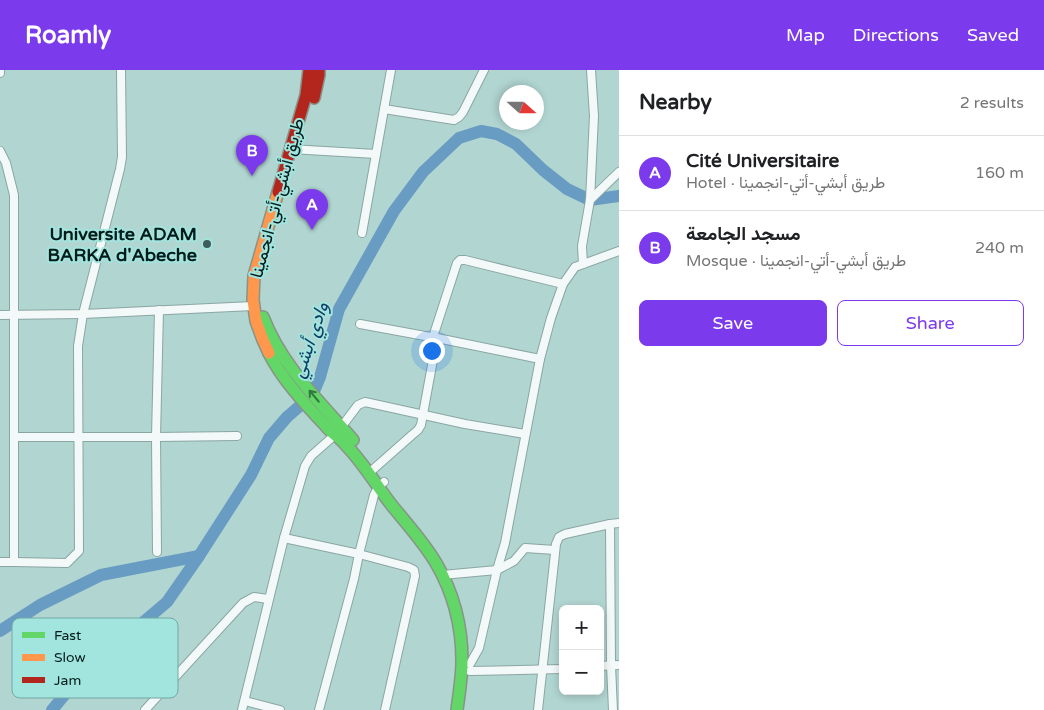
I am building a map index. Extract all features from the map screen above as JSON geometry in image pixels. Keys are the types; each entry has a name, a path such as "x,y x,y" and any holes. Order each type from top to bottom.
{"highway":[{"name":"طريق أبشي-أتي-انجمينا","path":"281,364 266,349 261,339 254,317 252,287 294,150 306,95 309,70"},
{"path":"319,70 316,90 294,150 264,270 261,305 263,315 281,364 429,539 446,574 459,632 462,666 460,693 456,710"},
{"path":"446,574 455,581 468,632 470,667 465,710"}],"street":[{"path":"0,562 67,563 79,551 78,346 83,314 122,157 121,70"},
{"path":"362,233 391,70"},
{"path":"384,109 454,120 463,112 484,70"},
{"path":"583,264 582,246 590,200 594,116 592,70"},
{"path":"294,150 376,154"},
{"path":"0,151 6,163 14,195 14,562"},
{"path":"590,200 619,172"},
{"path":"559,668 543,670 470,667 479,648 497,570 506,543 540,359 551,318 563,284 575,267 619,250"},
{"path":"372,470 418,430 421,425 435,338 457,263 460,260 563,284"},
{"path":"0,315 83,314 253,306"},
{"path":"157,552 156,437 159,310"},
{"path":"360,324 540,359"},
{"path":"242,710 268,599 305,466 334,427 358,405 365,402 465,424 525,434"},
{"path":"14,437 237,436"},
{"path":"319,710 374,495 381,484"},
{"path":"538,710 555,550 559,537 565,534 619,523"},
{"path":"610,524 615,665 613,710"},
{"path":"284,538 358,554 414,570 415,576 385,710"},
{"path":"446,574 497,570 514,561 525,548 555,550"},
{"path":"178,674 243,603 254,597 268,599"},
{"path":"145,710 156,698"},
{"path":"244,702 280,710"}],"waterway":[{"name":"وادي أبشي","path":"148,618 167,602 199,556 251,475 269,438 287,417 309,398 315,389 339,309 394,211 423,172 459,138 481,131 497,134 516,144 543,170 567,189 590,200 619,196"},
{"path":"20,618 40,605 101,575 199,556"},
{"path":"0,631 12,623"},
{"name":"وادي أبشي","path":"52,710 62,698"}],"traffic: fast":[{"path":"263,317 271,335 291,367 353,440"},
{"path":"269,353 287,382 302,400 357,457 390,503 426,547 442,574 452,598 462,648 462,667 457,710"}],"traffic: slow":[{"path":"269,353 256,321 253,300 254,276 278,192"}],"traffic: jam":[{"path":"278,192 306,95 309,70"},
{"path":"314,98 319,70"}],"place":[{"name":"مسجد الجامعة","path":"252,176"},
{"name":"Cité Universitaire","path":"312,230"},
{"name":"Universite ADAM BARKA d'Abeche","path":"207,244"}]}
